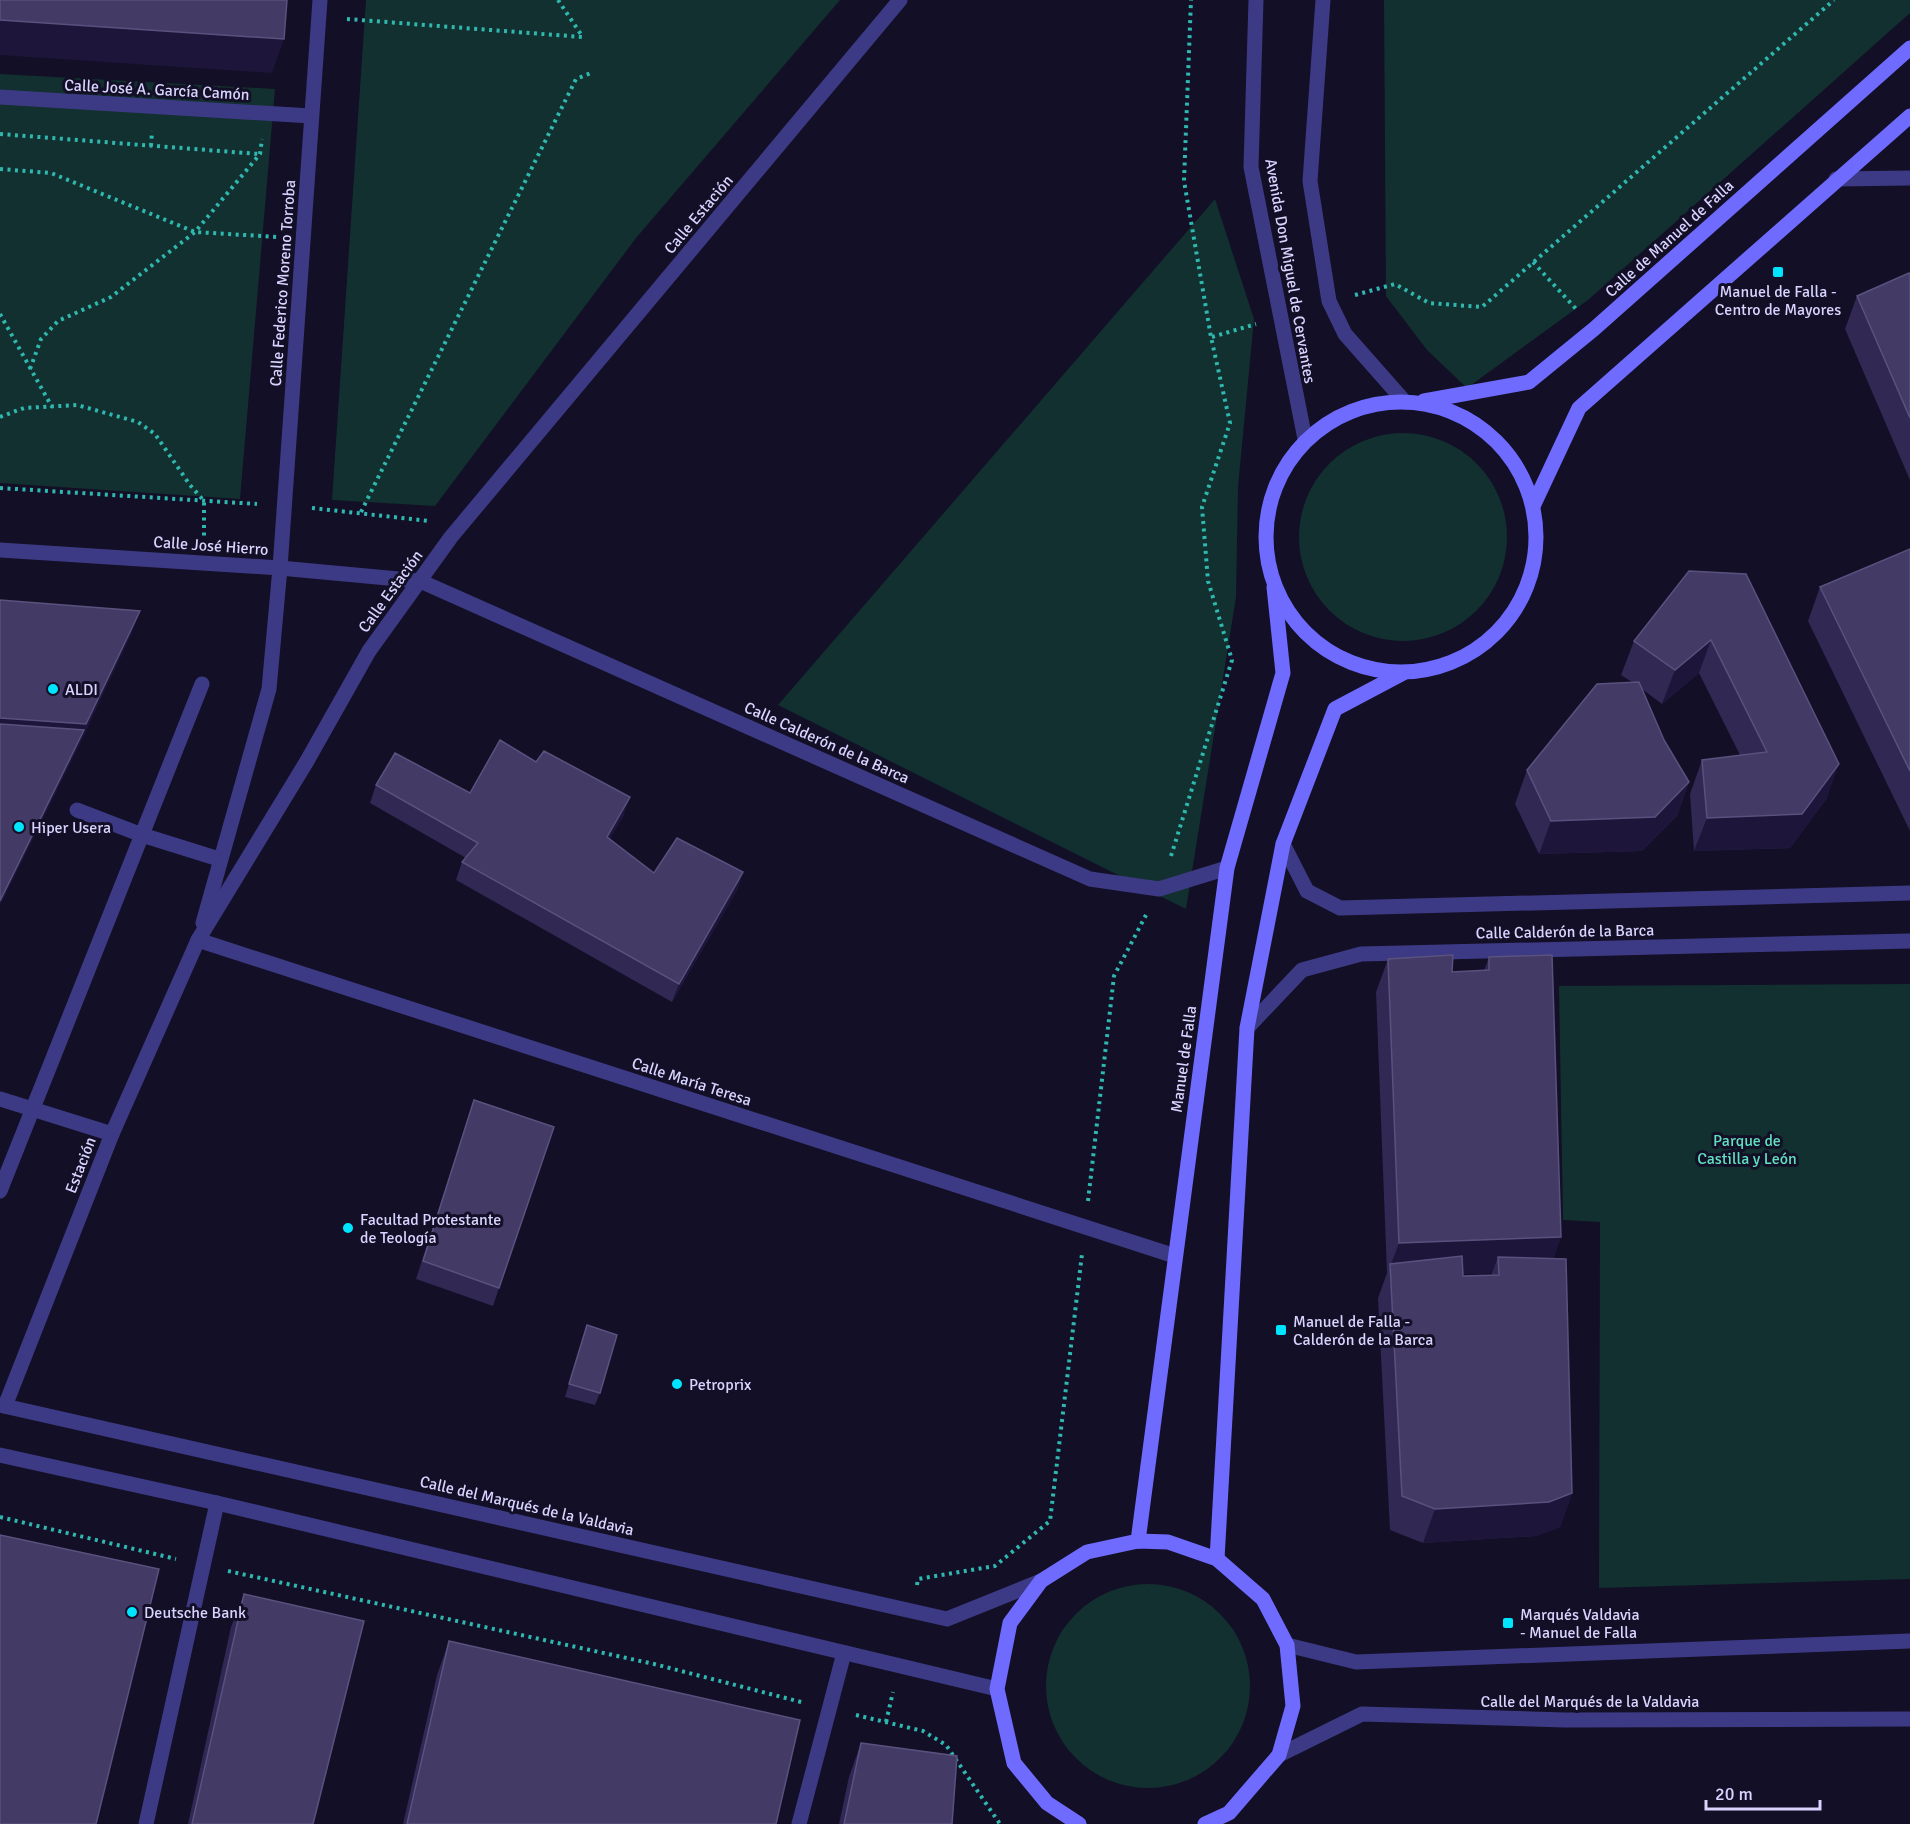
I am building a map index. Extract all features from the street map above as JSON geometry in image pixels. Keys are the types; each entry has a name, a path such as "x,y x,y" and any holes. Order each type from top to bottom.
{"main road":[{"name":"Calle de Manuel de Falla","path":"1305,439 1323,423 1367,404 1424,401 1529,382 1594,329 1910,48"},
{"path":"1534,504 1579,408 1910,116"},
{"path":"1217,1559 1247,1028 1283,844 1335,709 1403,673 1450,663 1479,648 1513,614 1528,586 1538,538 1534,504 1514,460 1488,431 1424,401"},
{"path":"1305,439 1269,497 1264,544 1274,587 1299,628 1330,652 1374,670 1403,673"},
{"name":"Manuel de Falla","path":"1138,1541 1227,868 1283,673 1274,587"},
{"path":"1079,1824 1047,1803 1014,1763 997,1689 1010,1623 1041,1581 1087,1552 1138,1541 1168,1542 1217,1559 1263,1599 1287,1645 1293,1706 1279,1755 1229,1813 1205,1824"}],"street":[{"name":"Calle Federico Moreno Torroba","path":"280,568 320,0"},
{"name":"Calle Estación","path":"198,940 307,760 369,651 450,537 900,0"},
{"name":"Avenida Don Miguel de Cervantes","path":"1257,0 1251,167 1305,439"},
{"name":"Avenida Don Miguel de Cervantes","path":"1323,0 1310,181 1329,302 1345,334 1405,402"},
{"name":"Calle José A. García Camón","path":"0,98 312,116"},
{"path":"1836,179 1910,178"},
{"name":"Calle José Hierro","path":"0,550 203,562 420,581"},
{"path":"198,940 219,859 269,689 280,568"},
{"name":"Calle Calderón de la Barca","path":"420,581 1090,879 1160,889 1227,868"},
{"path":"0,1191 202,684"},
{"path":"77,810 142,835 219,859"},
{"name":"Calle Calderón de la Barca","path":"1283,844 1307,891 1340,908 1910,893"},
{"name":"Estación","path":"3,1405 112,1134 198,940"},
{"name":"Calle María Teresa","path":"198,940 1175,1256"},
{"name":"Calle Calderón de la Barca","path":"1247,1028 1302,970 1361,954 1910,941"},
{"path":"0,1099 112,1134"},
{"name":"Calle del Marqués de la Valdavia","path":"3,1405 947,1619 1041,1581"},
{"path":"0,1455 217,1503 997,1689"},
{"path":"146,1824 217,1503"},
{"path":"1287,1645 1356,1662 1910,1641"},
{"path":"799,1824 844,1653"},
{"name":"Calle del Marqués de la Valdavia","path":"1279,1755 1362,1714 1565,1720 1910,1719"}],"path":[{"path":"318,17 582,37 558,0"},
{"path":"911,1611 918,1579 994,1566 1050,1521 1114,976 1160,889 1232,660 1208,581 1202,507 1230,423 1211,337 1184,181 1191,0"},
{"path":"1329,302 1395,284 1429,303 1482,307 1834,0"},
{"path":"361,512 576,80 591,74"},
{"path":"0,134 260,154 195,232 111,297 58,321 41,339 30,369"},
{"path":"0,168 51,173 195,232 303,238"},
{"path":"1533,262 1579,312"},
{"path":"0,314 52,407"},
{"path":"1211,337 1280,317"},
{"path":"0,417 24,408 77,405 138,422 155,434 190,485 204,501 203,562"},
{"path":"0,488 285,505 427,519 450,537"},
{"path":"0,1517 204,1565 654,1664"},
{"path":"886,1722 899,1666"}],"green space":[{"path":"366,0 840,0 636,238 435,506 332,500"},
{"path":"1384,0 1910,0 1910,13 1588,300 1467,388 1427,350 1386,296"},
{"path":"0,74 275,89 240,499 0,483"},
{"path":"1215,199 1254,319 1238,487 1236,597 1186,909 778,705"},
{"path":"1403,433 1433,437 1443,441 1477,463 1499,497 1505,517 1507,537 1503,567 1499,577 1477,611 1443,633 1423,639 1403,641 1373,637 1363,633 1329,611 1307,577 1301,557 1299,537 1303,507 1307,497 1329,463 1363,441 1383,435"},
{"name":"Parque de Castilla y León","path":"1910,984 1910,1579 1599,1588 1600,1222 1563,1220 1559,986"},
{"path":"1148,1584 1168,1586 1187,1592 1220,1614 1242,1647 1248,1666 1250,1686 1248,1706 1242,1725 1220,1758 1187,1780 1168,1786 1148,1788 1128,1786 1109,1780 1076,1758 1054,1725 1048,1706 1046,1686 1048,1666 1054,1647 1076,1614 1109,1592 1128,1586"}],"building":[{"path":"0,0 287,0 284,39 0,20"},
{"path":"1909,273 1910,275 1910,418 1857,296"},
{"path":"1910,549 1910,771 1820,587"},
{"path":"1689,571 1746,574 1839,764 1802,814 1707,818 1702,760 1767,752 1711,640 1675,670 1634,641"},
{"name":"ALDI","path":"0,600 140,611 86,724 0,718"},
{"path":"1639,682 1664,740 1689,782 1655,817 1551,821 1527,770 1597,684"},
{"name":"Hiper Usera","path":"0,724 84,730 0,901"},
{"path":"500,740 536,762 544,751 630,797 607,837 654,873 677,838 743,872 679,984 462,862 478,843 376,785 395,753 470,793"},
{"path":"1453,955 1452,972 1489,970 1489,957 1552,955 1561,1237 1399,1243 1388,959"},
{"name":"Facultad Protestante de Teología","path":"474,1100 554,1127 499,1288 423,1261"},
{"path":"1462,1256 1463,1276 1499,1275 1498,1257 1566,1259 1572,1493 1549,1502 1435,1509 1402,1496 1390,1264"},
{"path":"587,1325 617,1335 600,1393 569,1384"},
{"path":"0,1535 159,1569 96,1824 0,1824"},
{"path":"244,1594 364,1621 313,1824 192,1824"},
{"path":"449,1641 800,1720 776,1824 407,1824"},
{"path":"861,1743 957,1756 952,1824 844,1824"}],"place":[{"name":"Manuel de Falla - Centro de Mayores","path":"1778,272"},
{"name":"ALDI","path":"53,689"},
{"name":"Hiper Usera","path":"19,827"},
{"name":"Facultad Protestante de Teología","path":"348,1228"},
{"name":"Manuel de Falla - Calderón de la Barca","path":"1281,1330"},
{"name":"Petroprix","path":"677,1384"},
{"name":"Deutsche Bank","path":"132,1612"},
{"name":"Marqués Valdavia - Manuel de Falla","path":"1508,1623"}]}
